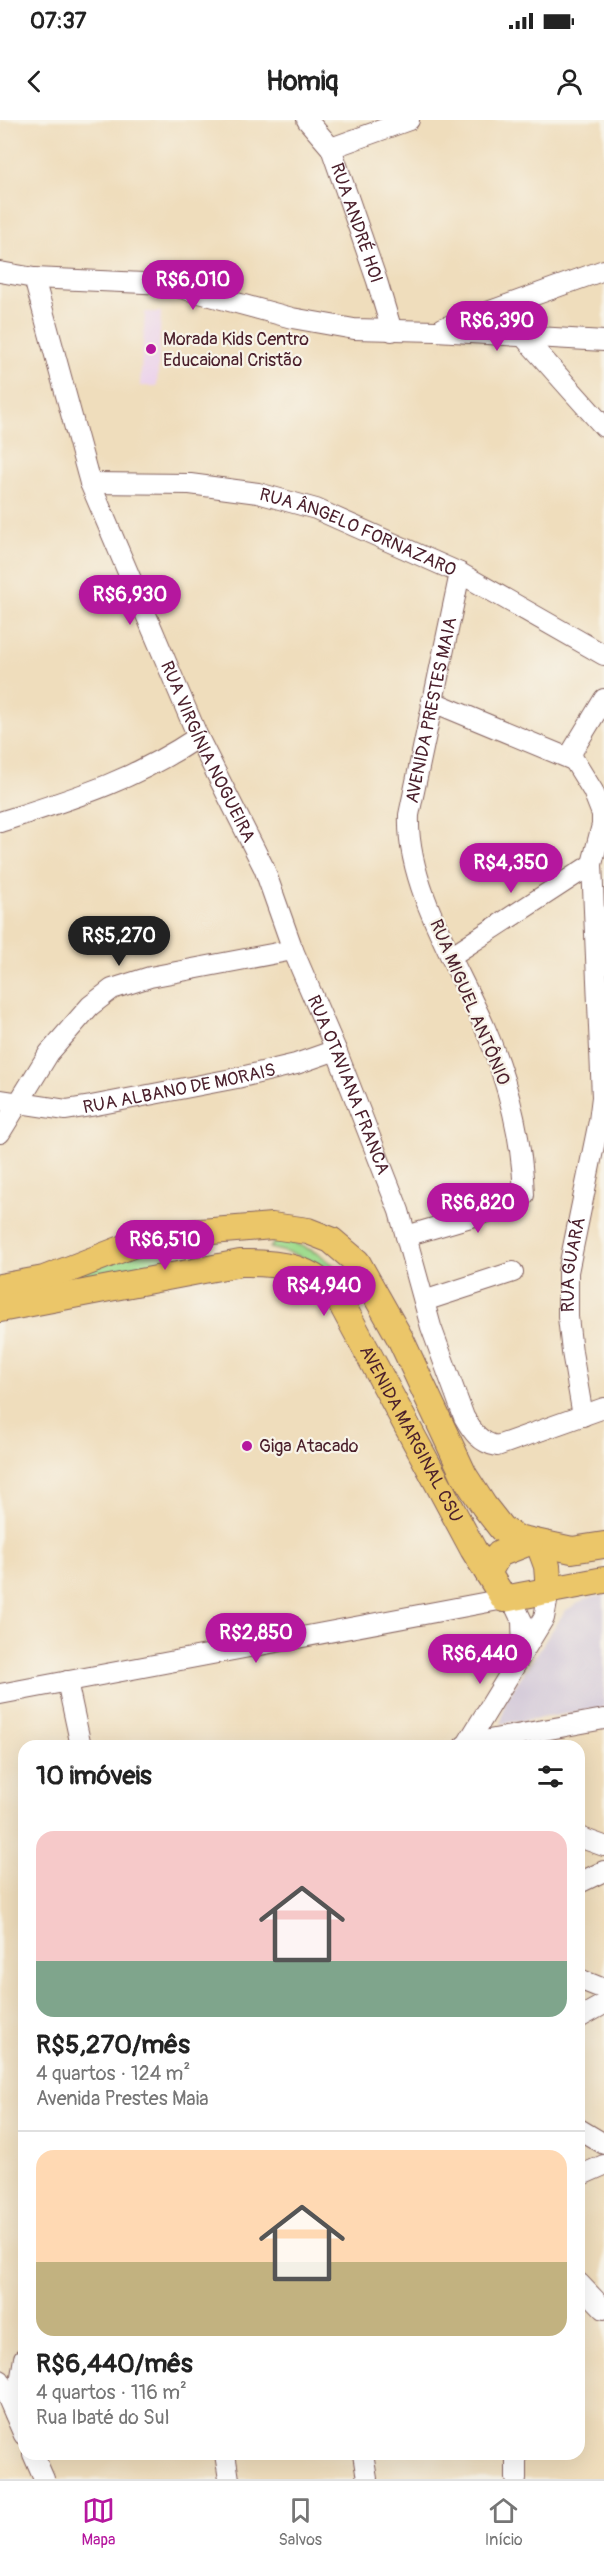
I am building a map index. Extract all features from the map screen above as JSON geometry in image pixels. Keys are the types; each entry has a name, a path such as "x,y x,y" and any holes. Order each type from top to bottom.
{"main road":[{"name":"AVENIDA MARGINAL CSU","path":"0,1287 44,1279 132,1245 177,1234 272,1226 308,1231 331,1240 357,1262 400,1340 464,1475 484,1506 502,1528 517,1538 572,1550 604,1545"},
{"path":"198,1232 186,1236 181,1241 180,1254 184,1261 193,1264 240,1263"},
{"name":"AVENIDA MARGINAL CSU","path":"0,1309 240,1263 275,1264 312,1275 328,1286 348,1317 488,1573 507,1598"},
{"path":"488,1573 499,1554 534,1543 547,1566 549,1591"},
{"path":"507,1598 604,1580"}],"street":[{"name":"RUA ANDRÉ HOI","path":"308,120 331,148 392,331"},
{"path":"331,148 409,120"},
{"path":"435,331 604,270"},
{"path":"0,272 34,278 152,282 292,318 354,330 435,331 604,341"},
{"name":"RUA VIRGÍNIA NOGUEIRA","path":"34,278 90,483 198,738 264,868 293,950"},
{"path":"522,336 604,427"},
{"name":"RUA ÂNGELO FORNAZARO","path":"90,483 190,484 258,493 316,509 460,573 604,655"},
{"name":"AVENIDA PRESTES MAIA","path":"410,846 409,815 431,701 460,573"},
{"path":"431,701 573,755 604,699"},
{"path":"0,822 122,781 165,760 198,738"},
{"name":"RUA GUARÁ","path":"573,755 593,790 602,814 602,825 592,864 602,1097 568,1272 568,1317 583,1416"},
{"name":"RUA MIGUEL ANTÔNIO","path":"406,1236 506,1207 519,1202 524,1195 518,1126 507,1085 485,1028 432,913 410,846"},
{"path":"451,956 592,864"},
{"path":"0,1132 10,1101 70,1027 90,1006 112,989 150,977 293,950"},
{"name":"RUA OTAVIANA FRANCA","path":"293,950 336,1050 399,1211 431,1328 464,1417 472,1431 480,1439 497,1446 583,1416"},
{"name":"RUA ALBANO DE MORAIS","path":"10,1101 66,1110 92,1106 237,1078 296,1064 336,1050"},
{"path":"424,1301 513,1272"},
{"path":"400,1340 431,1328"},
{"path":"583,1416 604,1408"},
{"path":"469,1740 544,1618 549,1591"},
{"path":"0,1694 507,1598 522,1621 523,1650"},
{"path":"67,1681 80,1740"},
{"path":"493,1740 604,1719"},
{"path":"585,1840 604,1846"},
{"path":"585,1880 604,1871"},
{"path":"585,1981 604,1989"},
{"path":"585,2015 604,2004"},
{"path":"585,2133 604,2144"},
{"path":"585,2173 604,2165"},
{"path":"585,2289 604,2309"},
{"path":"0,2380 18,2421"},
{"path":"15,2414 18,2395"},
{"path":"36,2460 44,2479"},
{"path":"226,2460 229,2479"},
{"path":"364,2460 367,2479"},
{"path":"516,2460 516,2479"}],"shaded area":[{"name":"Morada Kids Centro Educaional Cristão","path":"145,312 161,312 157,386 140,386"},
{"path":"604,1595 604,1708 501,1724 506,1699 565,1611 585,1599"}],"green space":[{"path":"278,1238 306,1248 326,1259 343,1275 361,1298 347,1293 315,1263 270,1248"},
{"path":"162,1245 167,1261 36,1285"}],"place":[{"name":"Morada Kids Centro Educaional Cristão","path":"151,349"},
{"name":"Giga Atacado","path":"247,1446"}]}
